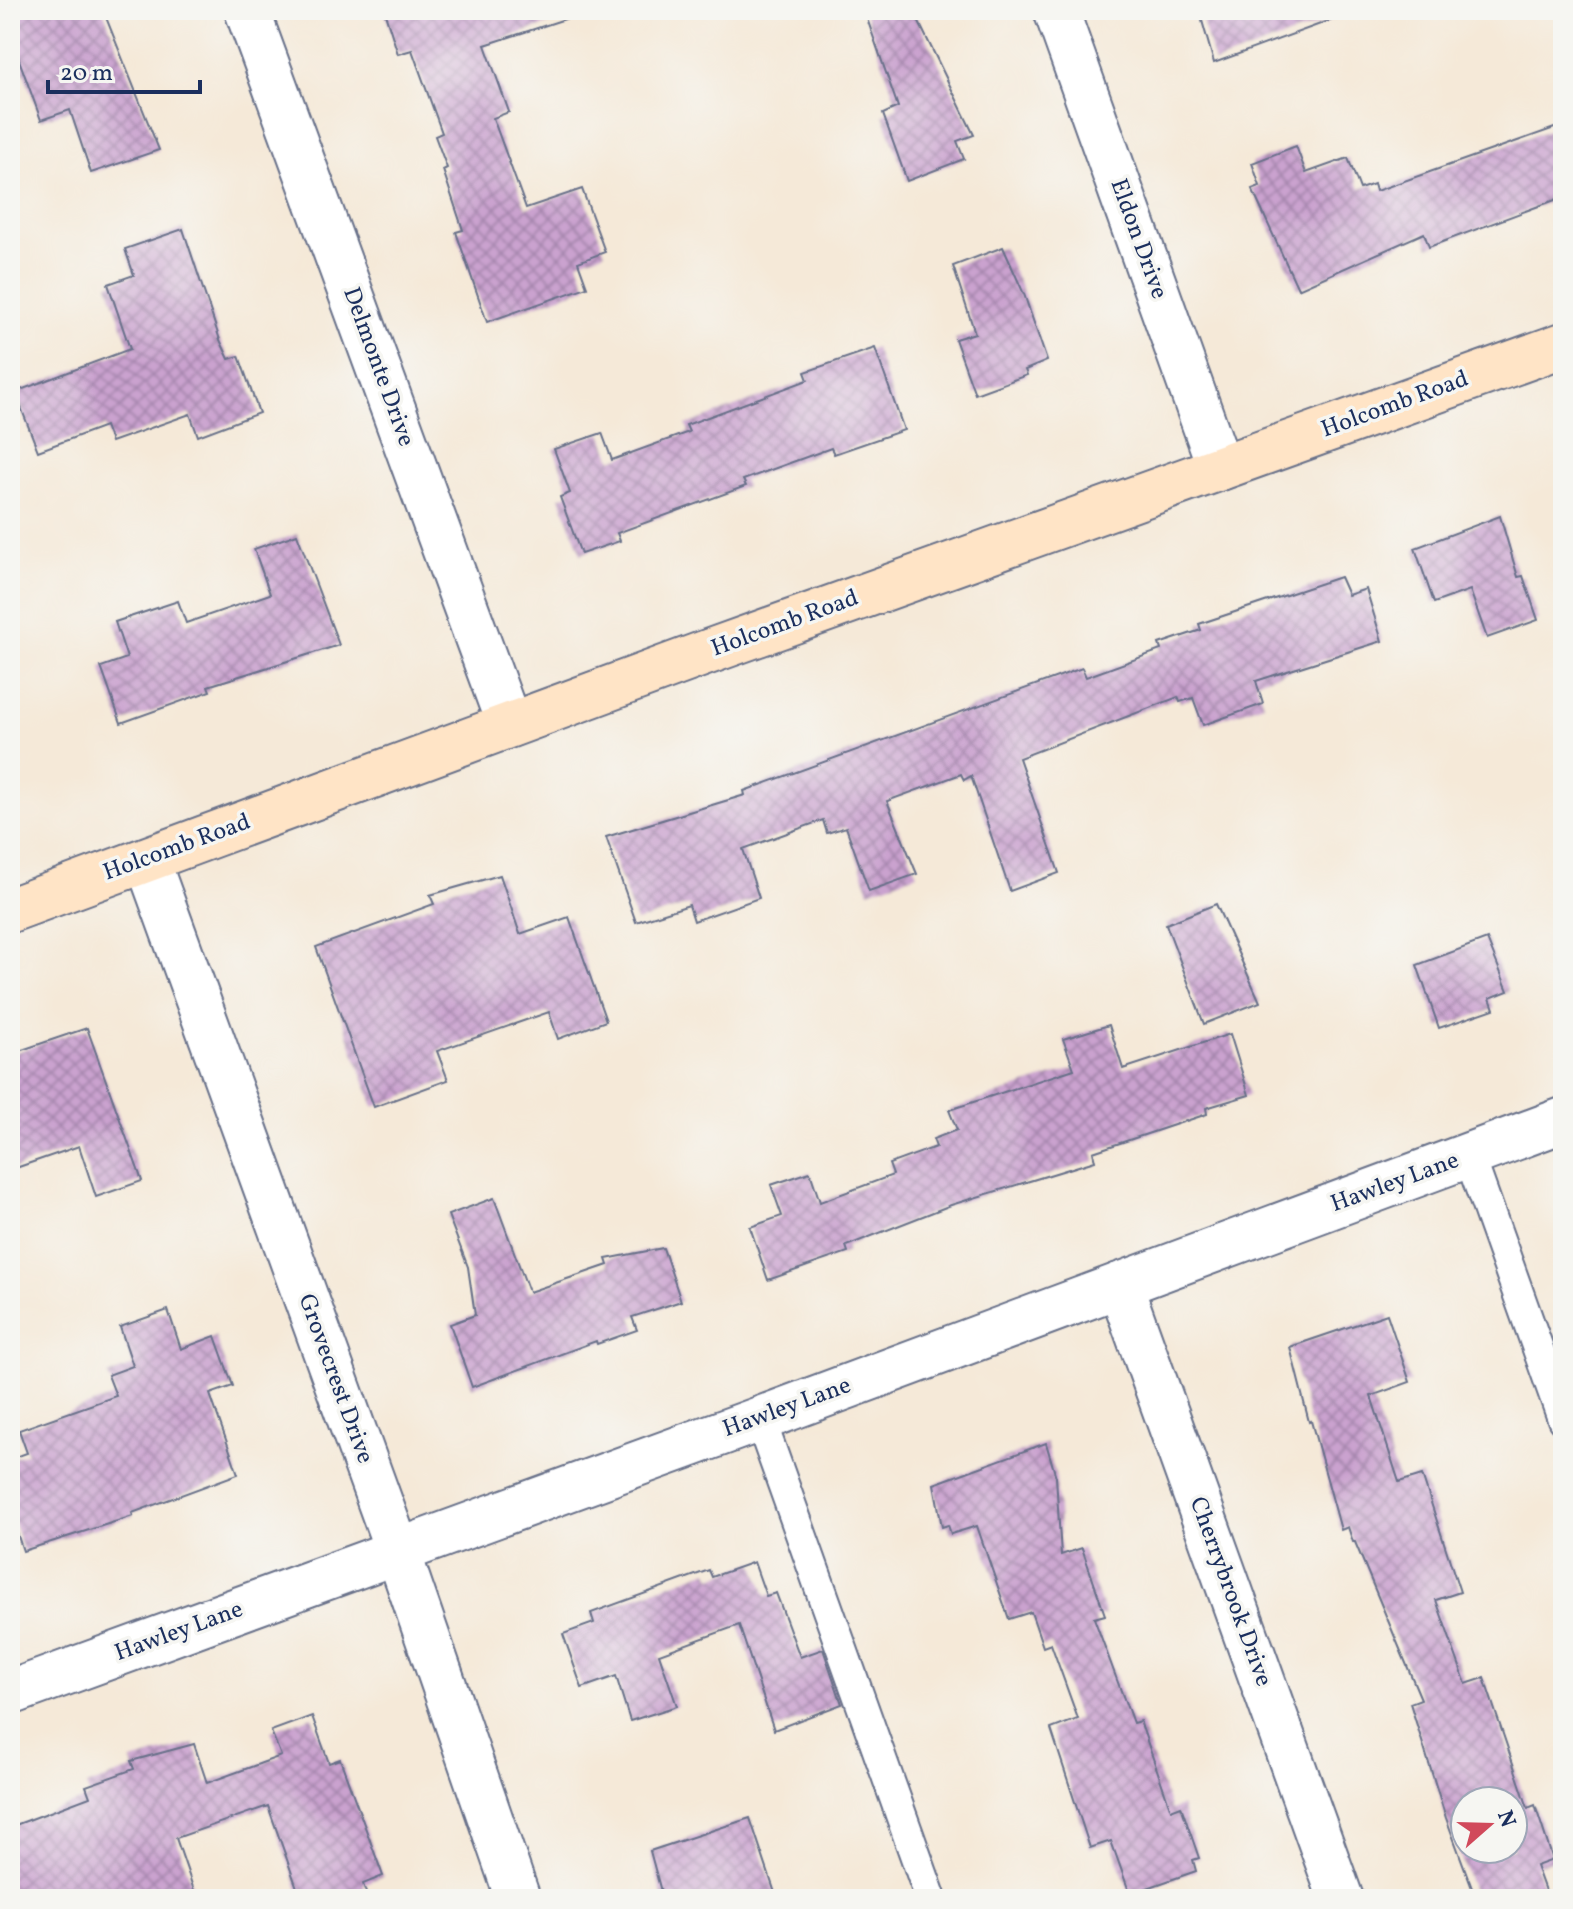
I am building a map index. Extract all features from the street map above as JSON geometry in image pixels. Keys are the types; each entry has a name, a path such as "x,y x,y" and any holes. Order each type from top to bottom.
{"street":[{"name":"Delmonte Drive","path":"247,10 509,725"},
{"name":"Eldon Drive","path":"1056,10 1220,468"},
{"name":"Holcomb Road","path":"10,910 509,725 1563,345"},
{"name":"Grovecrest Drive","path":"147,860 398,1552 518,1899"},
{"name":"Hawley Lane","path":"10,1693 760,1419 1563,1120"},
{"name":"Cherrybrook Drive","path":"1120,1285 1341,1899"}],"lane":[{"path":"1469,1155 1563,1419"},
{"path":"760,1419 931,1899"}],"building":[{"path":"10,10 103,10 159,150 91,173 70,110 41,120 10,35"},
{"path":"384,10 567,10 568,18 485,45 509,112 493,118 526,208 582,189 605,252 578,262 587,287 487,322 456,232 463,230 435,136 442,133 412,50 398,54"},
{"path":"864,10 913,10 974,135 957,141 964,159 907,181 883,114 898,107"},
{"path":"1199,10 1344,10 1345,15 1214,63"},
{"path":"1563,125 1563,197 1429,247 1424,233 1298,289 1252,189 1260,186 1252,163 1296,146 1306,173 1348,158 1360,189 1374,184 1376,191"},
{"path":"183,229 220,340 229,359 239,356 259,413 198,436 190,414 111,442 105,426 38,451 15,392 130,349 108,284 134,275 125,249"},
{"path":"1003,247 1024,294 1047,361 1025,370 1027,375 975,394 955,339 975,333 953,266"},
{"path":"875,348 904,430 834,454 831,448 743,480 746,486 617,533 620,541 581,554 560,497 570,493 554,449 602,433 612,460 689,432 686,425 808,380 805,372"},
{"path":"1500,516 1518,577 1523,576 1538,620 1487,638 1470,590 1434,603 1415,548"},
{"path":"297,534 339,645 208,686 210,691 121,723 101,667 127,658 115,622 178,601 186,623 270,594 254,549"},
{"path":"1340,577 1348,595 1366,589 1382,641 1256,681 1263,704 1203,725 1193,698 1180,702 1178,697 1019,758 1059,873 1010,891 971,776 964,780 961,774 887,801 917,874 869,891 846,827 827,833 823,820 743,849 759,898 694,921 689,905 636,922 606,837 745,795 744,791 1082,668 1086,677 1161,650 1159,644 1201,630 1199,624"},
{"path":"500,875 520,934 569,917 606,1021 558,1039 549,1012 437,1051 448,1080 374,1107 316,947 434,904 430,895"},
{"path":"1216,904 1260,1002 1204,1024 1166,924"},
{"path":"1487,939 1508,991 1490,998 1494,1009 1439,1028 1417,965"},
{"path":"1109,1025 1123,1069 1230,1034 1249,1095 1206,1108 1207,1114 1093,1152 1095,1161 951,1205 846,1246 848,1252 768,1280 750,1227 782,1216 771,1185 810,1172 820,1202 893,1175 889,1164 936,1147 933,1139 957,1130 949,1110 1074,1069 1063,1039"},
{"path":"87,1028 142,1181 96,1197 79,1146 10,1170 10,1054"},
{"path":"494,1198 529,1292 608,1265 606,1259 663,1248 681,1301 632,1317 637,1330 597,1344 596,1341 472,1387 450,1324 475,1315 468,1267 448,1215"},
{"path":"168,1310 181,1349 215,1336 233,1386 210,1394 238,1474 132,1513 133,1516 23,1551 10,1512 10,1459 27,1453 19,1430 116,1396 108,1375 133,1366 120,1327"},
{"path":"1387,1314 1410,1382 1371,1396 1399,1482 1422,1475 1460,1592 1436,1600 1466,1684 1484,1678 1520,1785 1449,1785 1449,1826 1410,1703 1421,1699 1348,1527 1341,1530 1290,1347"},
{"path":"1046,1443 1056,1477 1061,1555 1082,1548 1105,1615 1094,1618 1133,1723 1140,1721 1171,1810 1181,1806 1199,1858 1193,1860 1196,1871 1130,1894 1111,1841 1090,1848 1051,1729 1078,1719 1051,1644 1043,1647 1031,1612 1009,1619 977,1526 951,1534 948,1525 942,1527 934,1484"},
{"path":"754,1562 766,1596 776,1593 800,1657 823,1649 842,1704 774,1730 739,1625 659,1654 677,1706 630,1721 616,1676 582,1688 563,1634 594,1623 591,1613 709,1570 712,1577"},
{"path":"312,1716 329,1763 340,1759 383,1876 363,1884 368,1899 301,1899 268,1806 176,1838 197,1899 10,1899 10,1827 90,1797 86,1786 134,1769 131,1761 194,1744 207,1783 281,1756 271,1731"},
{"path":"1535,1805 1553,1860 1536,1866 1548,1899 1476,1899 1463,1865 1529,1865 1529,1808"},
{"path":"750,1818 777,1899 663,1899 650,1851"}]}
